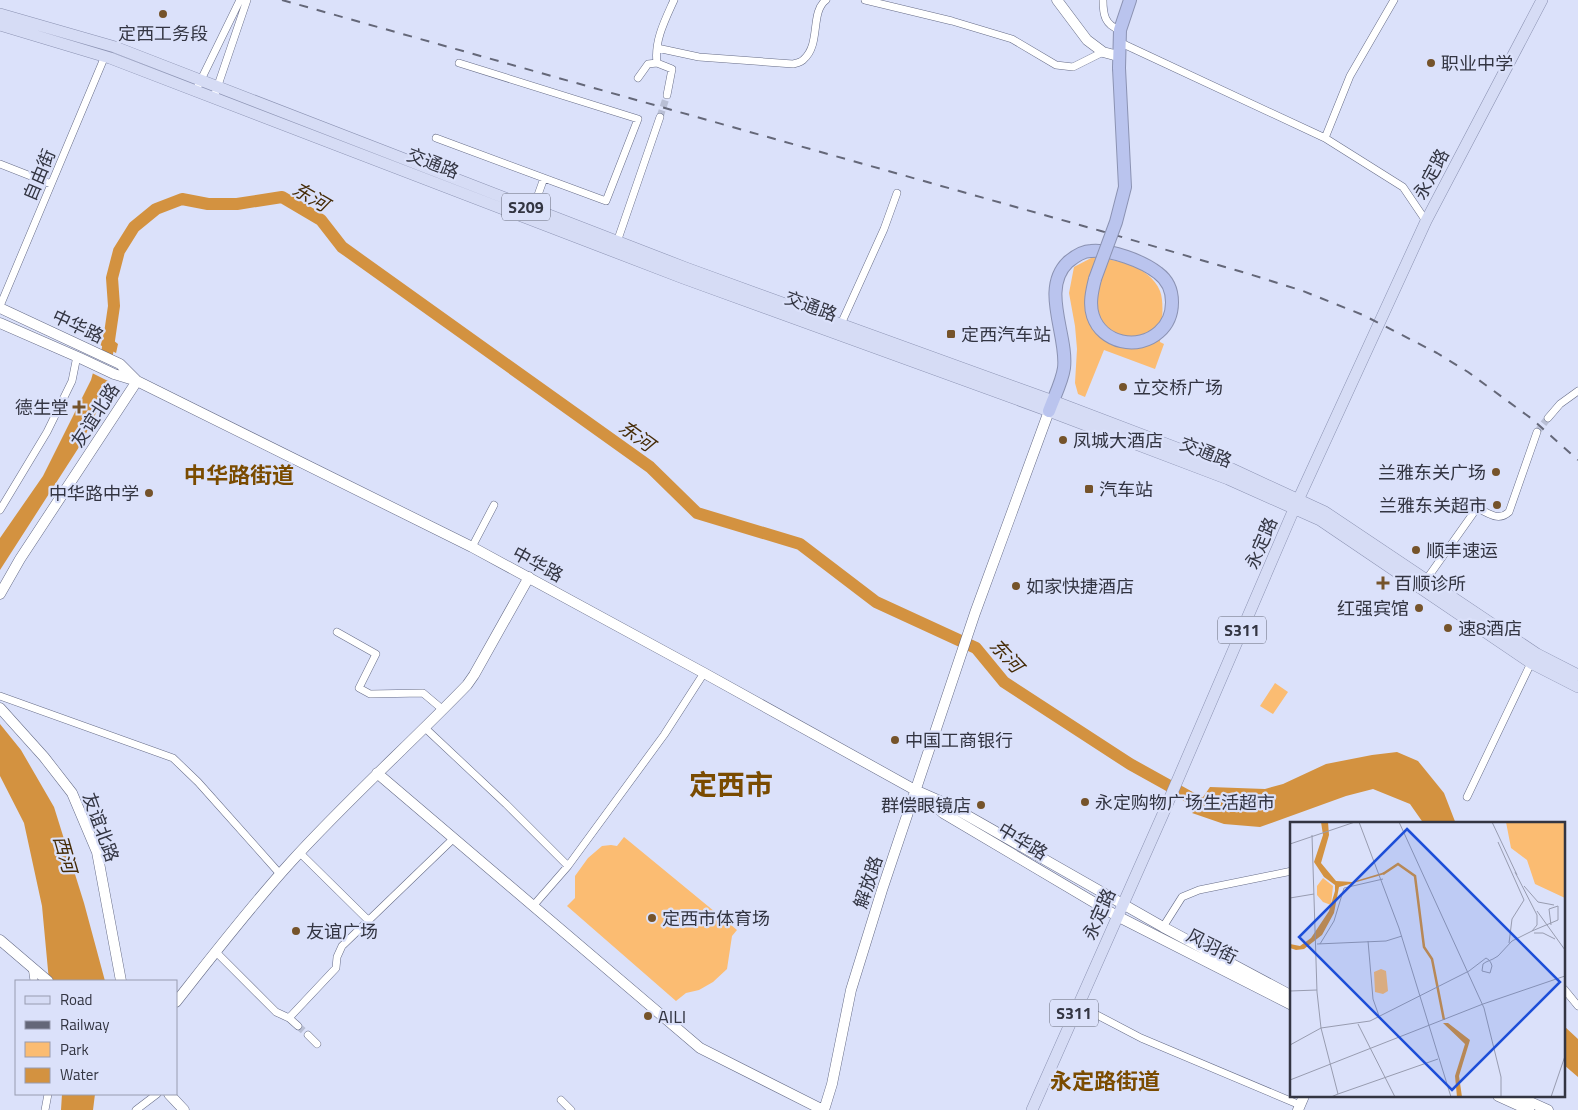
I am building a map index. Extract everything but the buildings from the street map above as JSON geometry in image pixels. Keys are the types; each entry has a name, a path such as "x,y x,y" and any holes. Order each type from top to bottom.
{"highway":[{"path":"1051,406 1064,368 1055,292 1057,278 1064,266 1074,257 1087,251 1100,250 1123,255 1158,273 1166,281 1171,291 1173,302 1167,323 1158,333 1147,340 1135,343 1122,342 1110,337 1100,328 1093,317 1091,304 1095,279 1116,222 1125,187 1119,62 1120,36 1130,0"}],"main road":[{"name":"永定路","path":"1032,1110 1297,504 1426,221 1542,0"},
{"name":"交通路","path":"0,14 115,47 199,86"},
{"name":"交通路","path":"0,25 199,86 841,324 1051,406"},
{"name":"交通路","path":"215,92 683,278 1232,469 1297,504 1532,663 1578,686"},
{"name":"交通路","path":"1297,504 1324,512 1536,654 1578,675"}],"street":[{"path":"199,86 240,0"},
{"path":"215,92 247,0"},
{"path":"657,63 656,48 663,24 674,0"},
{"path":"656,48 699,57 793,64 804,60 814,46 815,26 821,4 826,0"},
{"path":"865,0 952,20 1012,39 1056,65 1073,67 1103,52"},
{"path":"1057,0 1087,40 1119,62"},
{"path":"1103,0 1103,15 1120,36 1324,138 1403,187 1426,221"},
{"path":"1324,138 1350,76 1394,0"},
{"name":"自由街","path":"0,307 105,56"},
{"path":"436,138 606,201 638,119 459,63"},
{"path":"638,78 648,64 657,63 672,69 667,95"},
{"path":"617,242 660,118"},
{"path":"0,164 51,184"},
{"path":"533,209 544,178"},
{"path":"841,324 884,229 897,193"},
{"name":"中华路","path":"0,307 120,364 137,381"},
{"name":"中华路","path":"0,324 79,357 114,374 137,381 472,547 915,790 947,804 1123,904"},
{"path":"0,510 47,432 72,381 79,357"},
{"name":"友谊北路","path":"0,594 20,559 137,381"},
{"path":"1548,418 1560,404 1578,391"},
{"name":"解放路","path":"823,1110 832,1084 851,990 882,890 956,667 1051,406"},
{"path":"1426,580 1476,508 1498,517 1504,517 1509,512 1537,432"},
{"path":"472,547 494,505"},
{"path":"178,1000 280,874 377,773 467,685 474,676 529,577"},
{"path":"337,632 376,654 359,688 370,694 423,694 442,709"},
{"path":"1467,797 1532,663"},
{"path":"533,906 568,866 664,735 704,673"},
{"path":"0,696 173,758 198,782 280,874"},
{"name":"友谊北路","path":"0,708 44,757 72,793 97,852 121,980"},
{"path":"424,727 506,804 568,866"},
{"path":"377,773 700,1048 823,1110"},
{"name":"中华路","path":"915,790 943,813 1117,916"},
{"path":"289,1018 336,968 337,957 342,946 454,838"},
{"path":"300,853 369,921"},
{"path":"1163,927 1182,897 1199,890 1290,871"},
{"name":"风羽街","path":"1123,904 1290,995"},
{"name":"风羽街","path":"1117,916 1290,1004"},
{"path":"1,944 47,980"},
{"path":"216,952 276,1012 289,1018 298,1026"},
{"path":"32,967 34,980"},
{"path":"1566,991 1578,1006"},
{"path":"1078,1005 1141,1038 1302,1105"},
{"path":"308,1036 317,1044"},
{"path":"45,1110 48,1095"},
{"path":"136,1110 156,1095"},
{"path":"169,1095 184,1110"},
{"path":"1502,1098 1529,1110"},
{"path":"1521,1098 1548,1110"},
{"path":"561,1100 571,1110"}],"green space":[{"path":"1093,257 1131,265 1148,275 1155,282 1160,291 1162,302 1160,342 1164,344 1155,369 1104,350 1085,397 1078,394 1075,383 1077,349 1069,293 1074,267"},
{"path":"1275,683 1288,692 1273,714 1260,706"},
{"name":"定西市体育场","path":"624,837 737,930 732,936 727,969 713,982 699,990 686,993 676,1001 567,906 575,898 575,876 588,858 602,846 617,846"}],"water":[{"path":"104,333 118,344 109,386 81,444 0,570 0,538 43,476 91,380"},
{"name":"西河","path":"0,724 21,750 54,807 84,903 105,980 49,980 42,906 24,823 0,776"},
{"path":"1397,752 1418,761 1444,793 1455,822 1423,822 1410,804 1373,789 1346,796 1260,827 1224,824 1192,813 1210,787 1265,789 1283,784 1326,764"},
{"path":"1566,1028 1578,1039 1578,1077 1566,1067"},
{"path":"62,1095 95,1095 93,1110 61,1110"}],"pier":[{"path":"98,344 118,354 112,383 90,372"}],"waterway":[{"name":"东河","path":"107,354 114,306 112,278 119,251 134,227 156,209 182,199 208,204 237,204 282,197 321,220 342,247 650,467 697,513 800,544 876,602 976,648 1004,682 1130,764 1202,804 1216,802"}],"tunnel":[{"path":"660,117 667,95"},
{"path":"1537,432 1548,418"},
{"path":"298,1026 308,1035"}],"railway":[{"path":"282,0 1101,231 1303,291 1363,315 1437,353 1468,372 1532,419 1578,460"}],"place":[{"name":"定西工务段","path":"163,14"},
{"name":"职业中学","path":"1431,63"},
{"name":"定西汽车站","path":"951,334"},
{"name":"立交桥广场","path":"1123,387"},
{"name":"德生堂","path":"79,407"},
{"name":"凤城大酒店","path":"1063,440"},
{"name":"兰雅东关广场","path":"1496,472"},
{"name":"汽车站","path":"1089,489"},
{"name":"中华路中学","path":"149,493"},
{"name":"兰雅东关超市","path":"1497,505"},
{"name":"顺丰速运","path":"1416,550"},
{"name":"百顺诊所","path":"1383,583"},
{"name":"如家快捷酒店","path":"1016,586"},
{"name":"红强宾馆","path":"1419,608"},
{"name":"速8酒店","path":"1448,628"},
{"name":"中国工商银行","path":"895,740"},
{"name":"永定购物广场生活超市","path":"1085,802"},
{"name":"群偿眼镜店","path":"981,805"},
{"name":"定西市体育场","path":"652,918"},
{"name":"友谊广场","path":"296,931"},
{"name":"AILI","path":"648,1016"}],"district":[{"name":"中华路街道","path":"239,475"},
{"name":"定西市","path":"731,784"},
{"name":"永定路街道","path":"1105,1081"}]}
